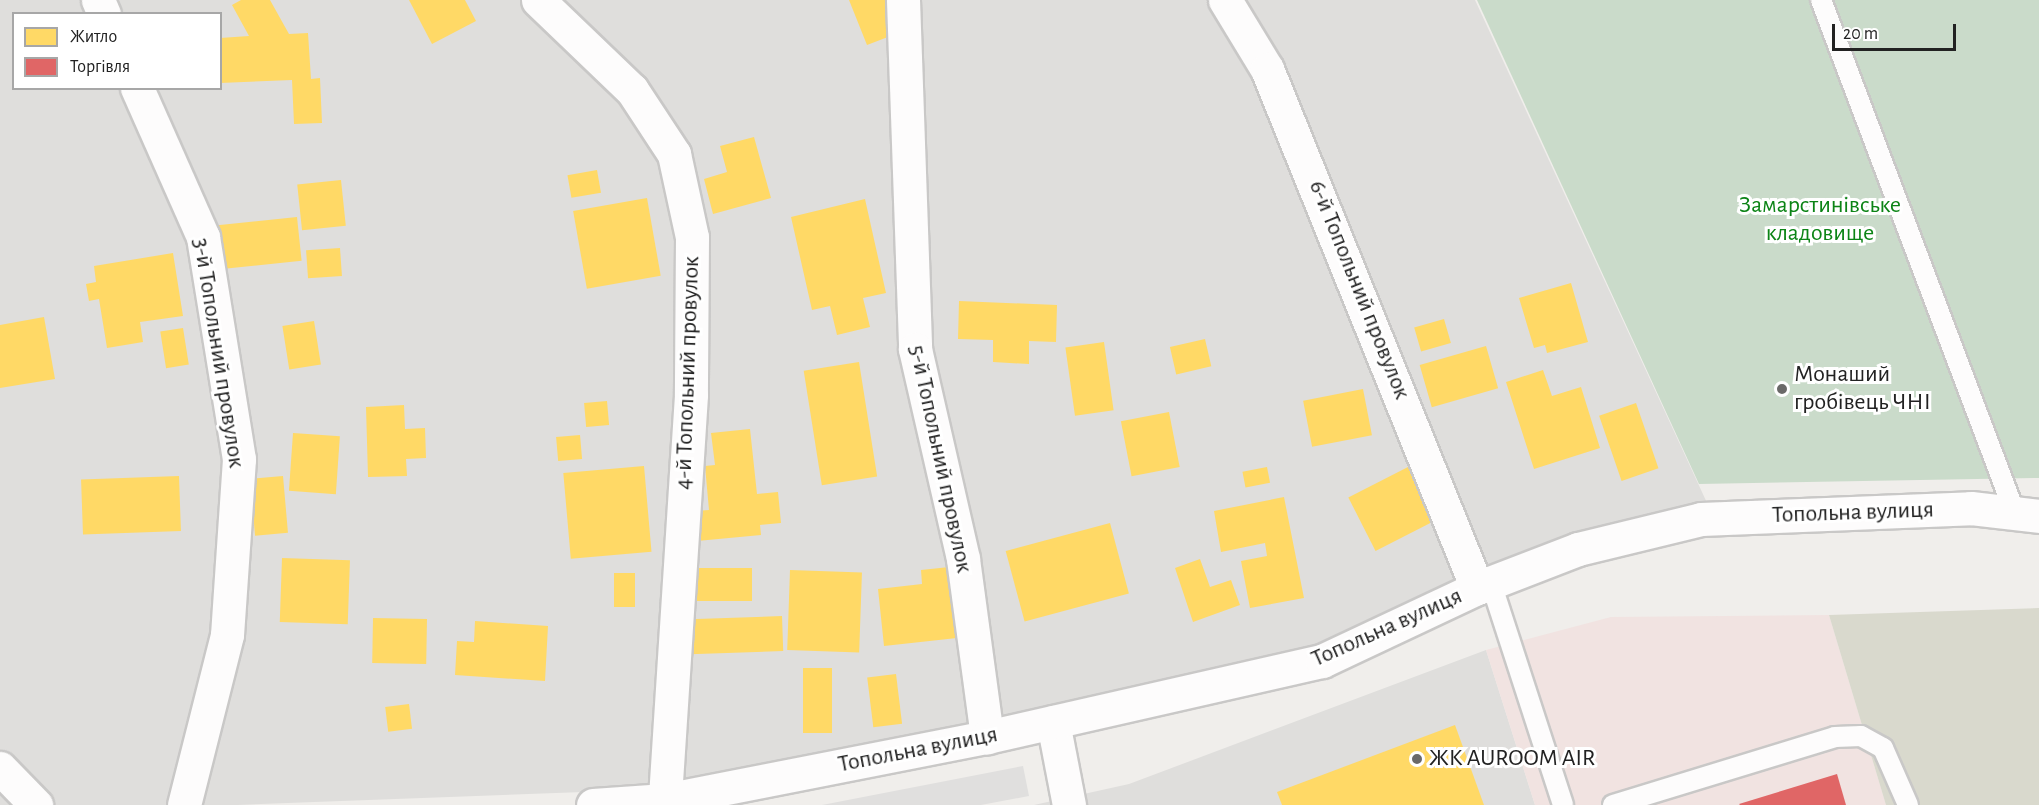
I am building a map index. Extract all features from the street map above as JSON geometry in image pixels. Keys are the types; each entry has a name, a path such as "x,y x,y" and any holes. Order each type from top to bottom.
{"street":[{"name":"4-й Топольний провулок","path":"538,0 632,90 674,154 692,237 691,395 665,800"},
{"name":"5-й Топольний провулок","path":"903,0 915,349 963,559 987,737"},
{"name":"6-й Топольний провулок","path":"1225,0 1268,69 1484,585"},
{"name":"3-й Топольний провулок","path":"138,90 203,237 239,459 227,635 184,805"},
{"name":"Топольна вулиця","path":"595,805 665,800 987,737 1322,661 1484,585 1578,549 1701,519 1971,508 2027,514"},
{"path":"1053,722 1069,805"},
{"path":"0,768 36,805"}],"lane":[{"path":"1821,0 2027,514"},
{"path":"1484,585 1563,805"},
{"path":"1612,805 1835,737 1861,736 1883,748 1908,805"}],"shaded area":[{"path":"0,0 1475,0 1708,505 1321,654 638,790 237,805 0,805"},
{"path":"2039,608 2039,805 1886,805 1829,615"},
{"path":"1829,615 1886,805 1535,805 1486,650 1611,617"},
{"name":"ЖК AUROOM AIR","path":"1486,650 1535,805 1034,805 1129,784"},
{"path":"1023,766 1029,796 981,805 822,805"}],"green space":[{"name":"Замарстинівське кладовище","path":"1477,0 2039,0 2039,478 1699,484"}],"building: Житло":[{"path":"241,0 270,0 289,34 308,33 311,79 320,78 322,123 294,124 292,80 222,83 222,38 249,36 232,5"},
{"path":"409,0 465,0 476,21 432,44"},
{"path":"849,0 888,0 901,32 867,45"},
{"path":"754,137 771,198 713,214 704,179 727,172 720,146"},
{"path":"597,170 601,193 571,198 567,175"},
{"path":"341,180 346,226 302,230 297,185"},
{"path":"647,198 661,276 587,289 573,211"},
{"path":"865,199 886,293 863,298 870,327 837,335 830,306 812,310 791,217"},
{"path":"297,217 302,261 222,269 217,225"},
{"path":"340,248 342,276 308,278 306,250"},
{"path":"173,253 183,316 140,322 143,342 107,348 99,299 89,301 86,284 96,282 94,266"},
{"path":"1571,283 1588,342 1547,353 1545,345 1534,348 1519,298"},
{"path":"959,301 1057,305 1056,342 1029,341 1029,364 993,362 993,340 958,339"},
{"path":"44,317 55,379 0,388 0,325"},
{"path":"1444,319 1451,343 1421,352 1414,328"},
{"path":"314,321 321,364 289,369 282,326"},
{"path":"183,328 189,365 166,368 160,332"},
{"path":"1205,339 1211,366 1176,374 1170,347"},
{"path":"1104,342 1114,410 1075,416 1065,347"},
{"path":"1486,346 1498,388 1432,407 1420,365"},
{"path":"859,362 877,477 822,485 804,371"},
{"path":"1543,370 1552,396 1581,387 1600,448 1534,469 1506,382"},
{"path":"1363,389 1372,435 1312,447 1303,401"},
{"path":"607,401 609,425 586,427 584,403"},
{"path":"1636,403 1658,468 1622,481 1599,416"},
{"path":"404,405 405,429 425,428 426,458 406,459 407,476 368,477 366,407"},
{"path":"1169,412 1180,467 1132,476 1121,421"},
{"path":"750,429 757,494 778,492 781,523 760,525 761,535 697,541 695,511 709,510 705,466 715,465 711,433"},
{"path":"293,433 340,436 336,494 289,491"},
{"path":"580,435 582,459 558,461 556,437"},
{"path":"644,466 651,552 571,559 563,473"},
{"path":"1267,467 1270,483 1246,487 1242,472"},
{"path":"1408,467 1435,520 1376,551 1348,497"},
{"path":"179,476 181,531 83,534 81,479"},
{"path":"283,476 288,533 255,536 250,479"},
{"path":"1284,497 1304,598 1250,608 1241,561 1267,556 1265,543 1221,552 1214,511"},
{"path":"1110,523 1129,594 1025,621 1006,551"},
{"path":"282,558 350,560 348,624 280,622"},
{"path":"1200,559 1210,587 1231,580 1240,605 1193,622 1175,568"},
{"path":"959,566 966,637 884,646 878,589 922,584 921,570"},
{"path":"695,568 752,568 752,601 695,601"},
{"path":"790,570 862,573 859,652 787,650"},
{"path":"614,573 635,573 635,607 614,607"},
{"path":"782,616 783,651 682,655 681,620"},
{"path":"373,618 427,619 426,664 372,663"},
{"path":"475,621 548,626 545,681 455,675 457,641 474,642"},
{"path":"803,668 832,668 832,733 803,733"},
{"path":"896,674 902,724 873,727 867,678"},
{"path":"409,704 412,729 388,732 385,707"},
{"name":"ЖК AUROOM AIR","path":"1455,725 1484,805 1282,805 1277,792"}],"building: Торгівля":[{"path":"1837,774 1846,805 1739,804"}],"place":[{"name":"Монаший гробівець ЧНІ","path":"1782,389"},
{"name":"ЖК AUROOM AIR","path":"1417,759"}]}
